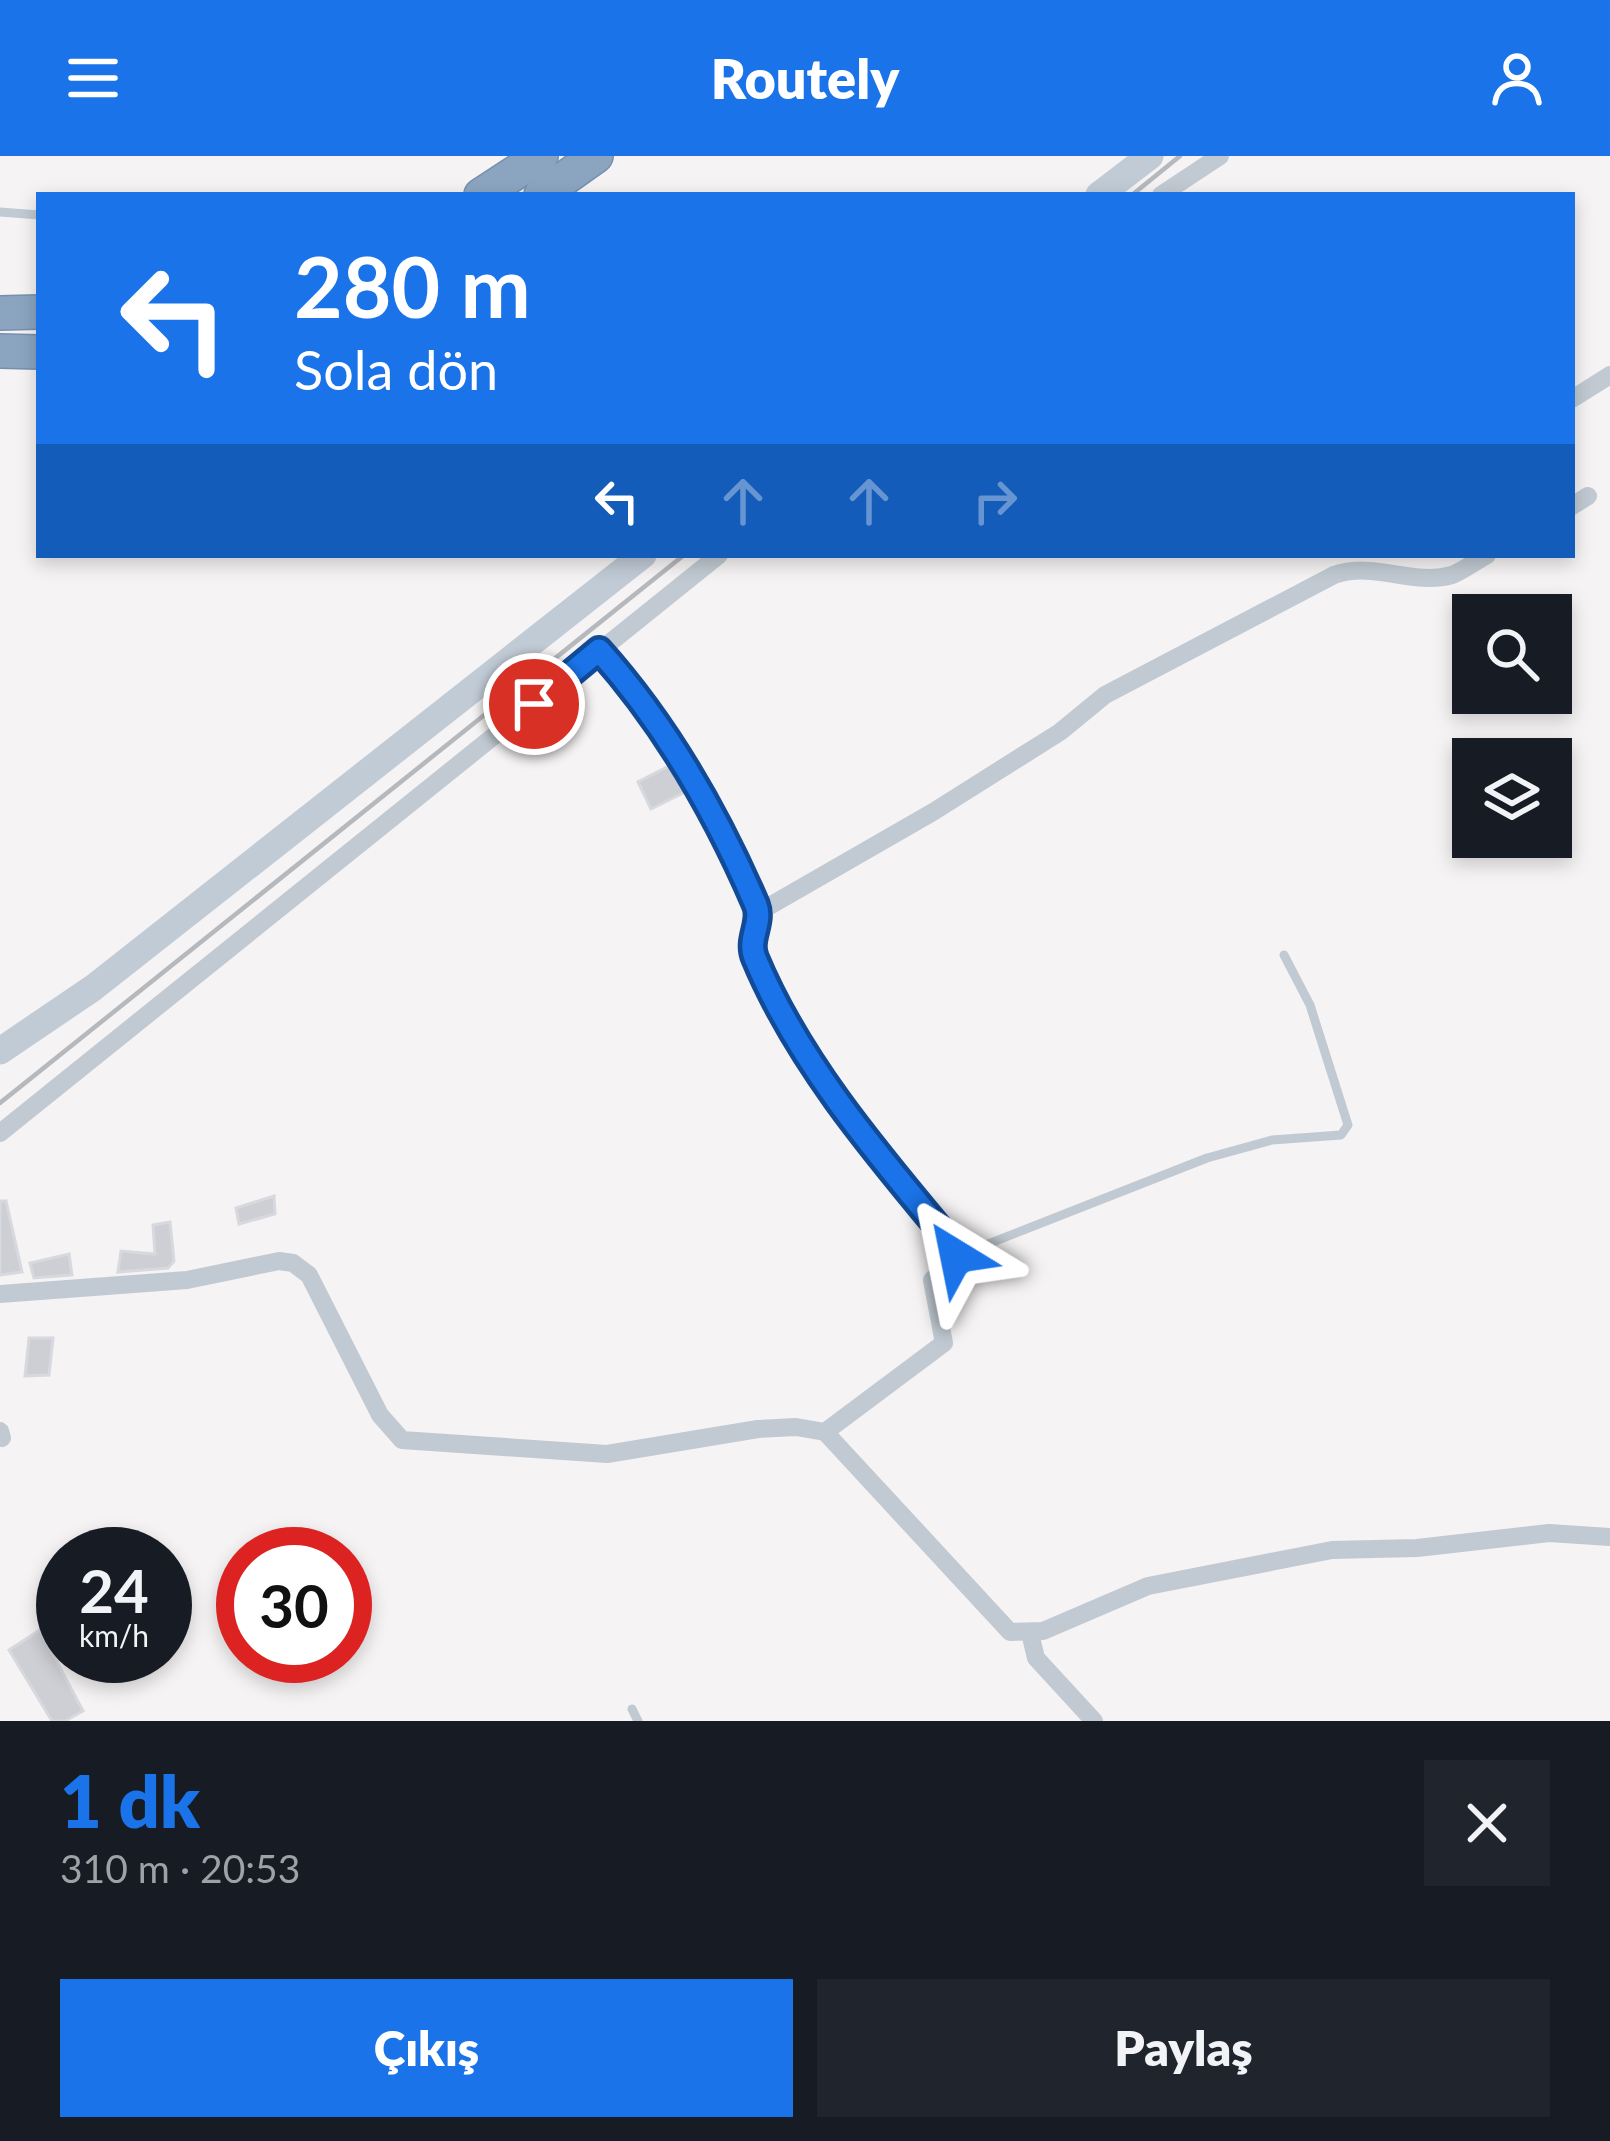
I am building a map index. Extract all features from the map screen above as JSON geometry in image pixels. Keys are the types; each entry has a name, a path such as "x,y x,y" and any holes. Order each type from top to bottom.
{"highway":[{"path":"486,192 541,156"},
{"path":"545,192 596,156"},
{"path":"0,313 36,312"},
{"path":"0,351 36,352"}],"street":[{"path":"1103,192 1150,156"},
{"path":"1166,192 1220,156"},
{"path":"1575,397 1610,375"},
{"path":"0,1051 93,988 639,558"},
{"path":"0,1132 715,558"},
{"path":"759,912 933,812 1060,732 1105,695 1334,575 1359,566 1391,574 1450,575 1481,558"},
{"path":"599,650 690,770 759,912 752,947 786,1017 870,1143 957,1250 932,1280 944,1343 825,1432"},
{"path":"0,1294 187,1280 279,1261 293,1263 309,1275 380,1415 402,1440 607,1454 758,1429 796,1427 825,1432 1010,1632 1030,1633 1148,1586 1332,1550 1417,1548 1549,1533 1610,1538"},
{"path":"1030,1633 1036,1658 1094,1721"}],"lane":[{"path":"0,212 36,215"},
{"path":"956,1256 1207,1158 1272,1140 1341,1135 1348,1125 1310,1004 1284,955"},
{"path":"632,1709 638,1721"}],"building":[{"path":"669,766 685,792 651,809 638,782"},
{"path":"274,1196 275,1214 239,1224 236,1208"},
{"path":"0,1201 6,1201 22,1272 0,1275"},
{"path":"170,1222 174,1261 168,1268 118,1272 121,1251 155,1254 153,1225"},
{"path":"69,1254 72,1275 34,1278 30,1263"},
{"path":"29,1338 53,1338 49,1375 25,1376"},
{"path":"36,1633 36,1683 68,1683 83,1711 65,1721 52,1721 9,1650"}],"railway":[{"path":"1136,192 1180,156"},
{"path":"0,1103 680,558"}],"route":[{"path":"534,704 599,650 628,683 690,770 712,811 759,912 752,938 754,956 786,1017 870,1143 957,1250 956,1256"}]}
